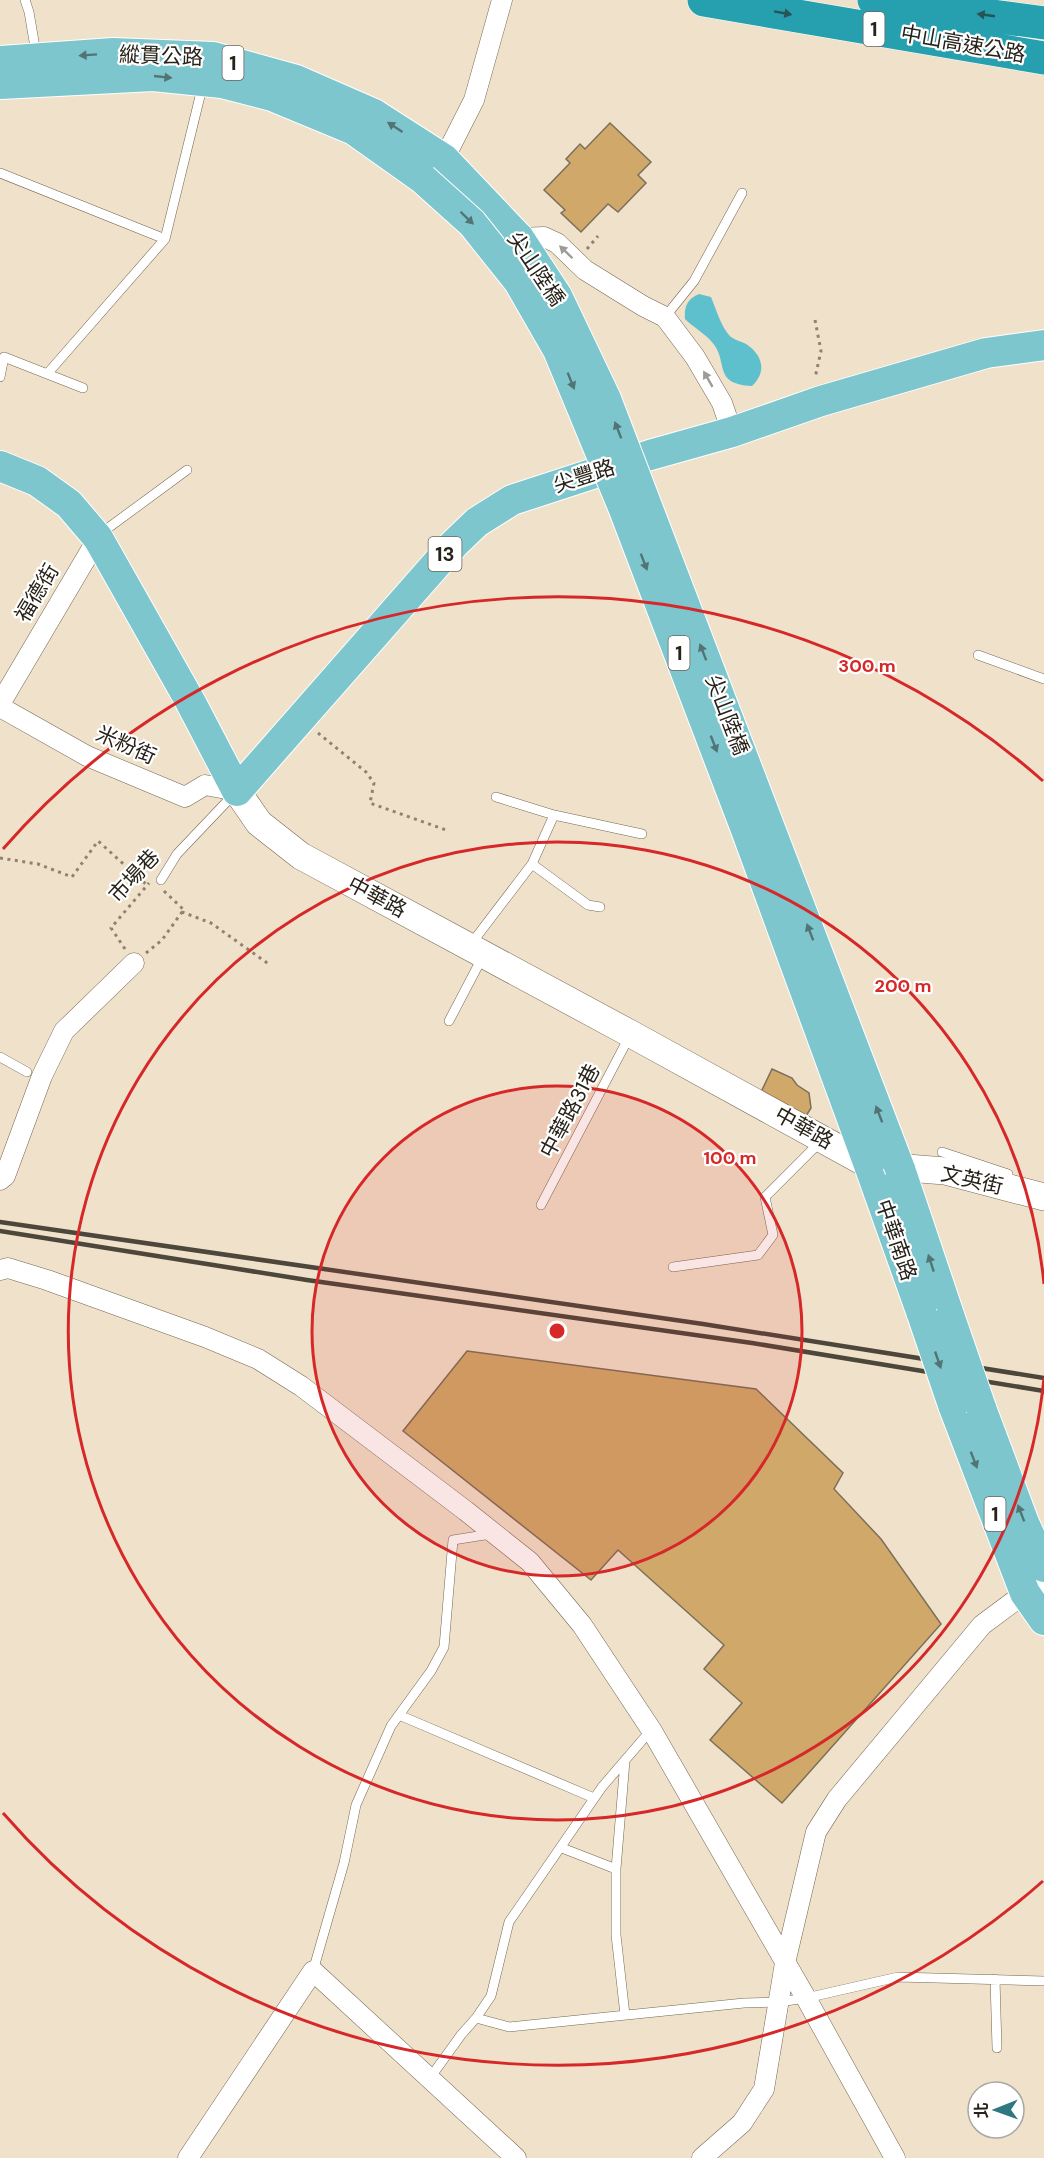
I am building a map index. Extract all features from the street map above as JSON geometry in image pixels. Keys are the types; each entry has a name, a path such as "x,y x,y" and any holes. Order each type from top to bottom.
{"highway":[{"name":"中山高速公路","path":"704,0 1044,58"},
{"name":"中山高速公路","path":"874,0 1044,23"}],"main road":[{"name":"縱貫公路","path":"1,73 37,59 113,53 213,57 296,80 374,114 434,169"},
{"name":"縱貫公路","path":"1,73 153,76 222,83 272,96 354,130 434,169"},
{"name":"尖山陸橋","path":"434,169 519,238 557,296 606,399 900,1169"},
{"name":"尖山陸橋","path":"434,169 472,223 519,282 558,350 623,507 724,772 869,1165"},
{"name":"尖豐路","path":"237,791 454,544 477,522 512,500 651,455 732,432 820,401 986,353 1044,345"},
{"name":"中華路","path":"0,466 37,481 69,504 98,538 190,701 237,791"},
{"name":"中華南路","path":"869,1165 936,1316"},
{"name":"中華南路","path":"900,1169 936,1316"},
{"name":"1","path":"936,1316 1044,1620"},
{"name":"1","path":"967,1406 1044,1567"}],"street":[{"path":"434,169 474,100 500,6"},
{"path":"519,238 544,237 556,243 585,270 665,318 695,357 722,403 732,432"},
{"name":"福德街","path":"0,705 98,538"},
{"name":"米粉街","path":"0,705 87,756 185,797 205,785 237,791"},
{"name":"中華路","path":"237,791 259,823 301,856 869,1165 900,1169"},
{"path":"2,1177 42,1076 64,1030 134,963"},
{"name":"文英街","path":"900,1169 945,1171 1038,1190"},
{"path":"0,1270 8,1268 47,1280 205,1337 258,1359 301,1386 530,1562 582,1625 651,1730 806,1998 895,2158"},
{"path":"702,2158 742,2123 764,2089 786,1963 816,1832 837,1799 982,1625 1034,1588"},
{"path":"188,2158 313,1971 516,2158"}],"lane":[{"path":"25,0 37,59"},
{"path":"47,374 165,239 204,81"},
{"path":"0,173 165,239"},
{"path":"665,318 694,281 742,193"},
{"path":"0,377 4,357 83,388"},
{"path":"98,538 102,531 187,470"},
{"path":"978,656 1044,679"},
{"name":"市場巷","path":"161,880 177,855 237,791"},
{"path":"496,797 554,815 642,834"},
{"path":"449,1021 476,952 532,864 554,815"},
{"path":"532,864 588,905 600,907"},
{"name":"中華路31巷","path":"541,1205 631,1034"},
{"path":"0,1057 27,1072"},
{"path":"672,1267 758,1256 773,1235 765,1197 823,1138"},
{"path":"942,1152 1021,1179"},
{"path":"1038,1190 1044,1187"},
{"path":"313,1971 344,1863 356,1805 391,1726 431,1671 444,1647 453,1540 495,1533"},
{"path":"399,1715 594,1798"},
{"path":"430,2078 491,1996 509,1922 562,1848 576,1822 651,1730"},
{"path":"625,1761 616,1869 616,1935 625,2015"},
{"path":"562,1848 616,1869"},
{"path":"476,2018 509,2027 744,2003 779,2002 898,1977 1044,1981"},
{"path":"995,1979 997,2048"}],"path":[{"path":"814,320 821,351 814,383"},
{"path":"301,719 366,772 374,783 370,802 446,830"},
{"path":"0,858 38,864 72,877 98,841 147,885"},
{"name":"市場巷","path":"134,963 111,928 154,876 161,880"},
{"path":"134,963 162,940 184,910 165,893 161,880"},
{"path":"182,912 211,923 270,965"}],"water":[{"path":"699,294 711,297 729,335 752,348 759,358 760,375 752,386 731,381 726,376 717,349 708,338 685,319 687,304"}],"building":[{"path":"610,123 651,162 638,175 646,183 618,212 608,204 581,232 561,213 565,210 544,190 570,163 566,159 580,144 585,149"},
{"path":"772,1069 792,1078 797,1085 809,1093 811,1108 806,1116 761,1092"},
{"path":"467,1351 756,1389 843,1473 834,1489 881,1539 941,1624 782,1803 710,1740 742,1703 704,1669 724,1645 618,1550 591,1580 403,1431"}],"railway":[{"path":"0,1222 703,1324 1044,1378"},
{"path":"0,1231 307,1280 752,1343 1044,1391"}]}
